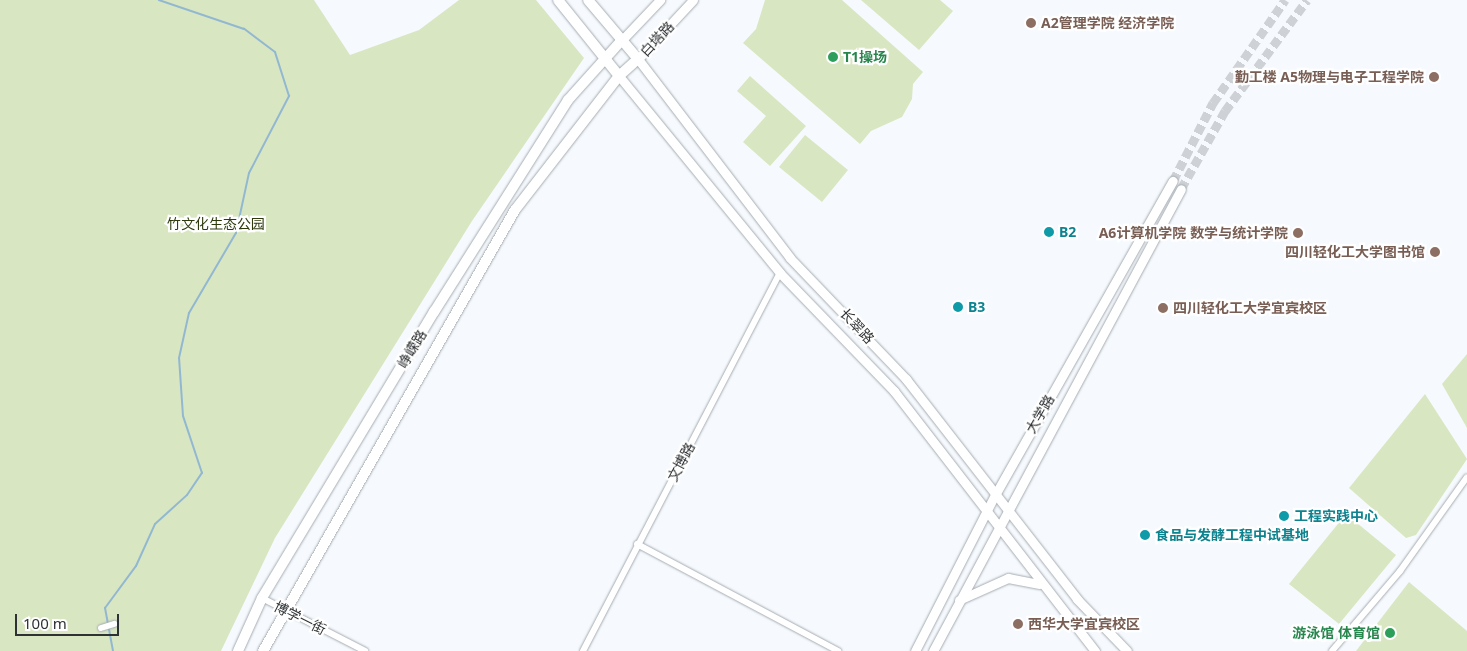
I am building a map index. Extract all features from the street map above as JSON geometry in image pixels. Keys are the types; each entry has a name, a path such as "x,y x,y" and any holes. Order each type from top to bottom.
{"main road":[{"name":"长翠路","path":"558,0 603,58 780,273 894,391 1039,584 1095,651"},
{"name":"长翠路","path":"588,0 638,59 790,258 906,379 1077,599 1127,651"},
{"name":"白塔路","path":"603,58 660,0"},
{"name":"白塔路","path":"619,76 638,59 693,0"},
{"name":"峥嵘路","path":"238,651 262,598 568,100 603,58"},
{"name":"峥嵘路","path":"263,651 515,210 619,76"},
{"name":"大学路","path":"915,651 995,495 1173,181"},
{"name":"大学路","path":"933,651 1006,509 1181,189"},
{"path":"959,600 1008,578 1039,584"}],"street":[{"name":"文博路","path":"583,651 637,544 780,273"},
{"path":"1332,651 1400,571 1467,476"},
{"path":"637,544 838,651"},
{"name":"博学一街","path":"262,598 366,651"},
{"path":"101,628 114,624"}],"green space":[{"name":"竹文化生态公园","path":"0,0 314,0 350,55 419,30 459,0 536,0 584,58 472,221 275,538 221,651 0,651"},
{"path":"765,0 842,0 923,72 913,84 912,99 902,117 871,131 860,144 743,43 756,29"},
{"path":"861,0 940,0 953,11 919,50"},
{"path":"750,76 806,126 770,166 743,142 766,116 737,91"},
{"path":"805,135 848,170 822,202 779,167"},
{"path":"1467,354 1467,428 1442,384"},
{"path":"1425,394 1467,459 1416,535 1406,538 1349,488"},
{"path":"1346,514 1396,555 1339,624 1289,584"},
{"path":"1409,582 1467,631 1467,651 1356,651"}],"waterway":[{"path":"113,651 105,608 136,566 155,524 187,495 202,473 183,416 179,358 189,313 236,233 249,173 289,96 275,52 244,29 159,0"}],"tunnel":[{"path":"1173,181 1213,103 1285,0"},
{"path":"1181,189 1225,111 1307,0"}],"place":[{"name":"A2管理学院 经济学院","path":"1031,23"},
{"name":"T1操场","path":"833,57"},
{"name":"勤工楼 A5物理与电子工程学院","path":"1434,77"},
{"name":"B2","path":"1049,232"},
{"name":"A6计算机学院 数学与统计学院","path":"1298,233"},
{"name":"四川轻化工大学图书馆","path":"1435,252"},
{"name":"B3","path":"958,307"},
{"name":"四川轻化工大学宜宾校区","path":"1163,308"},
{"name":"工程实践中心","path":"1284,516"},
{"name":"食品与发酵工程中试基地","path":"1145,535"},
{"name":"西华大学宜宾校区","path":"1018,624"},
{"name":"游泳馆 体育馆","path":"1390,633"}]}
